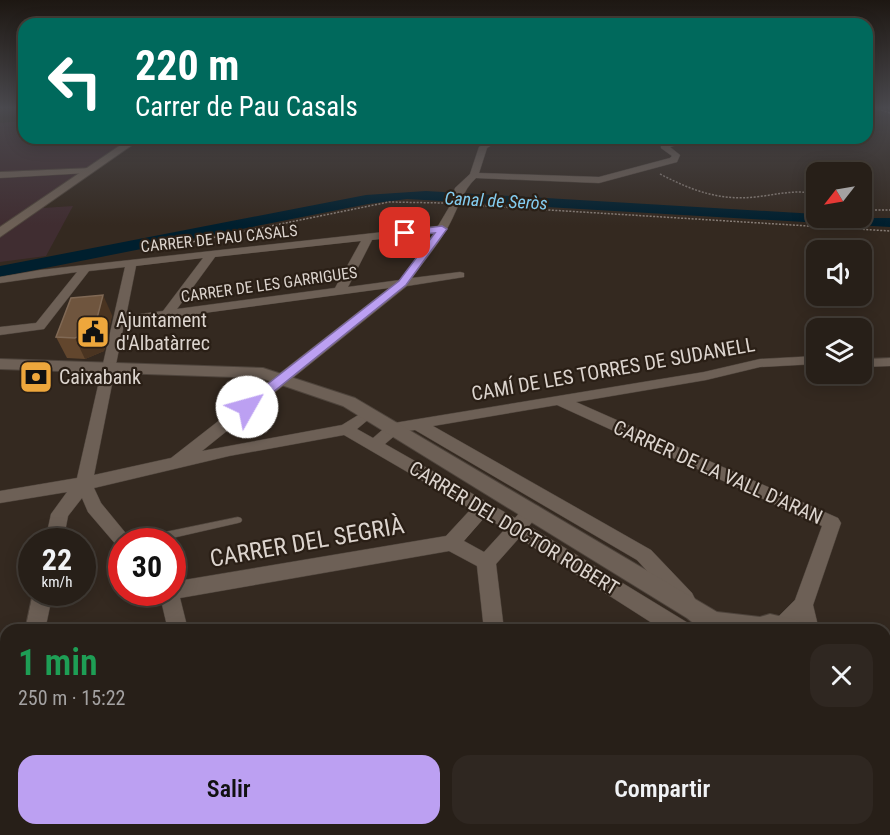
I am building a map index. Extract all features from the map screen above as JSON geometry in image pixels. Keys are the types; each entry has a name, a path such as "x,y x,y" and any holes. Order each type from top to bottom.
{"street":[{"path":"0,233 121,148"},
{"path":"177,463 403,283 442,229 458,198 474,175 483,148"},
{"path":"474,175 599,180 674,160 676,155 667,148"},
{"path":"0,175 88,170"},
{"name":"CARRER DE PAU CASALS","path":"0,280 442,229"},
{"path":"340,290 368,238"},
{"path":"167,314 210,256"},
{"path":"57,528 60,514 84,483 131,264"},
{"path":"0,332 40,326 51,315 85,269"},
{"name":"CARRER DE LES GARRIGUES","path":"118,321 460,275"},
{"name":"CAMÍ DE LES TORRES DE SUDANELL","path":"417,423 706,376 754,364 806,360"},
{"path":"872,363 890,362"},
{"name":"CARRER DEL DOCTOR ROBERT","path":"0,364 263,373 349,402 519,494 644,555 710,621"},
{"name":"CARRER DE LA VALL D'ARAN","path":"558,400 832,523 803,605 791,624"},
{"path":"1,498 346,429 368,414"},
{"path":"375,445 394,428 417,423"},
{"name":"CARRER DEL DOCTOR ROBERT","path":"417,423 519,494 532,511 710,621 728,624"},
{"name":"CARRER DEL DOCTOR ROBERT","path":"346,429 518,528 671,624"},
{"path":"84,483 94,507 112,528"},
{"path":"499,517 519,494"},
{"path":"483,508 451,543 486,562"},
{"path":"493,624 486,562 532,511"},
{"name":"CARRER DEL SEGRIÀ","path":"186,589 451,543"},
{"path":"803,605 808,624"},
{"path":"36,624 40,606"},
{"path":"174,606 177,624"}],"lane":[{"path":"186,531 238,520"}],"path":[{"path":"644,169 706,196 746,198 795,191 806,193"},
{"path":"149,250 389,202 458,198 890,231"},
{"path":"872,210 890,210"}],"shaded area":[{"path":"0,148 124,148 43,208 73,206 46,256 0,262"}],"water":[{"name":"Canal de Seròs","path":"426,191 806,213 806,222 407,199 368,204 0,277 0,266 366,195"},
{"path":"872,218 890,218 890,227 872,226"}],"building":[{"path":"103,295 94,330 75,338 56,337 71,298"}],"place":[{"name":"Ajuntament d'Albatàrrec","path":"93,332"},
{"name":"Caixabank","path":"36,377"}],"route":[{"path":"247,407 403,283 442,229 405,233"}]}
